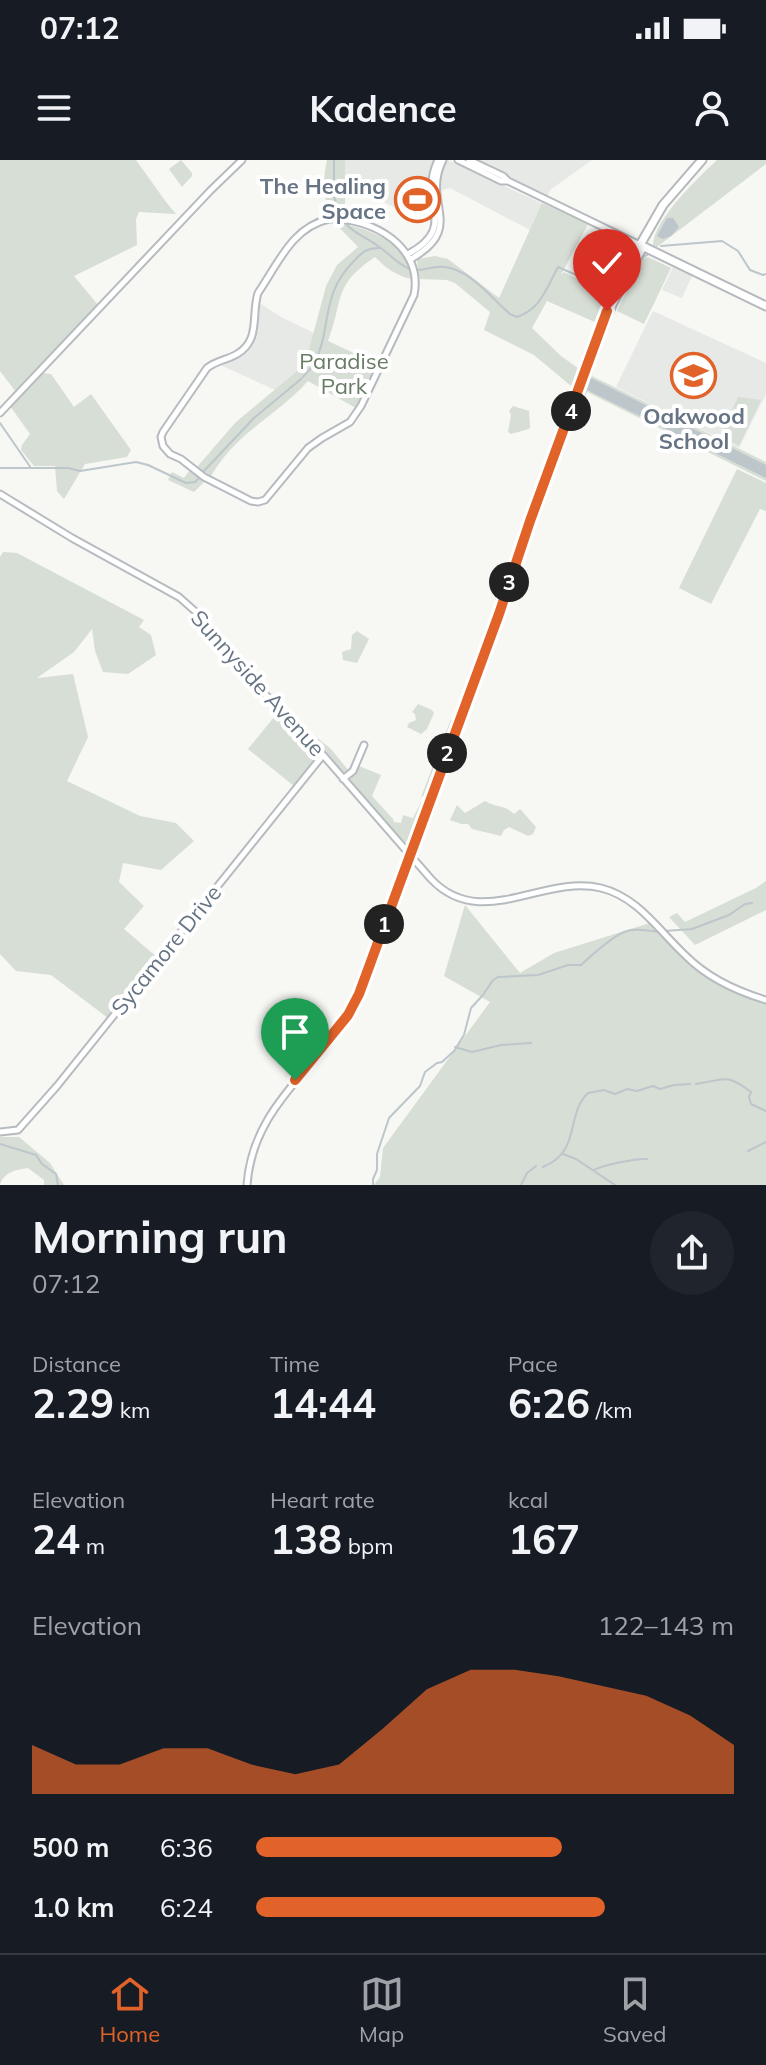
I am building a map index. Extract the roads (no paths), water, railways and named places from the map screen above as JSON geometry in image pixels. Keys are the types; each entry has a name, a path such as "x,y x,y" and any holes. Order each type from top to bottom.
{"main road":[{"path":"705,160 663,205 642,246 766,306"}],"street":[{"path":"210,191 239,160"},
{"path":"0,413 239,160"},
{"path":"410,257 428,249 438,233 440,219 436,180 441,160"},
{"path":"247,1185 255,1143 272,1112 354,1006 584,376 608,316 642,246 458,160"},
{"path":"469,160 508,181"},
{"path":"329,219 351,221 383,233 410,257 416,279 413,300 361,406 350,422 308,448 265,500 251,501 212,481 165,450 163,432 200,376 216,361 240,353 252,338 258,293 303,230 313,223 329,219"},
{"name":"Sunnyside Avenue","path":"0,494 72,539 141,574 179,597 196,612 264,693 323,755 437,886 454,896 484,903 565,886 588,886 612,891 641,909 697,966 713,978 766,1000"},
{"path":"343,779 353,771 364,745"},
{"name":"Sycamore Drive","path":"0,1132 18,1130 53,1090 323,755"}],"waterway":[{"path":"334,160 334,197 340,215"},
{"path":"346,224 410,269"},
{"path":"661,246 722,241 738,251 750,270 766,274"},
{"path":"302,378 314,364 320,350 331,299 343,274 363,253 372,248 381,248"},
{"path":"640,259 647,255"},
{"path":"419,270 444,267 463,273 517,317 538,303 558,267 610,290 621,264 626,264"},
{"path":"203,472 254,418 301,379"},
{"path":"0,423 31,468"},
{"path":"0,468 68,468 80,471 136,462 186,483 199,478"},
{"path":"665,931 692,929 752,903"},
{"path":"373,1185 377,1154 389,1118 420,1086 425,1072 454,1051 464,1035 471,1008 493,980 498,977 538,975 568,965 581,965 621,933 634,930 659,932"},
{"path":"455,1047 472,1052 501,1045 531,1043"},
{"path":"696,1084 724,1079 735,1082 751,1092 751,1104 766,1111"},
{"path":"543,1167 563,1152 581,1102 588,1093 604,1090 615,1094 627,1089 637,1091 653,1086 660,1089 690,1084"},
{"path":"748,1151 766,1142"},
{"path":"0,1144 36,1155 56,1174 58,1185"},
{"path":"563,1154 615,1185"},
{"path":"594,1170 620,1162 647,1159"},
{"path":"521,1185 527,1173 536,1166"}],"place":[{"name":"The Healing Space","path":"417,199"},
{"name":"Oakwood School","path":"694,375"}],"park label":[{"name":"Paradise Park","path":"344,374"}]}
